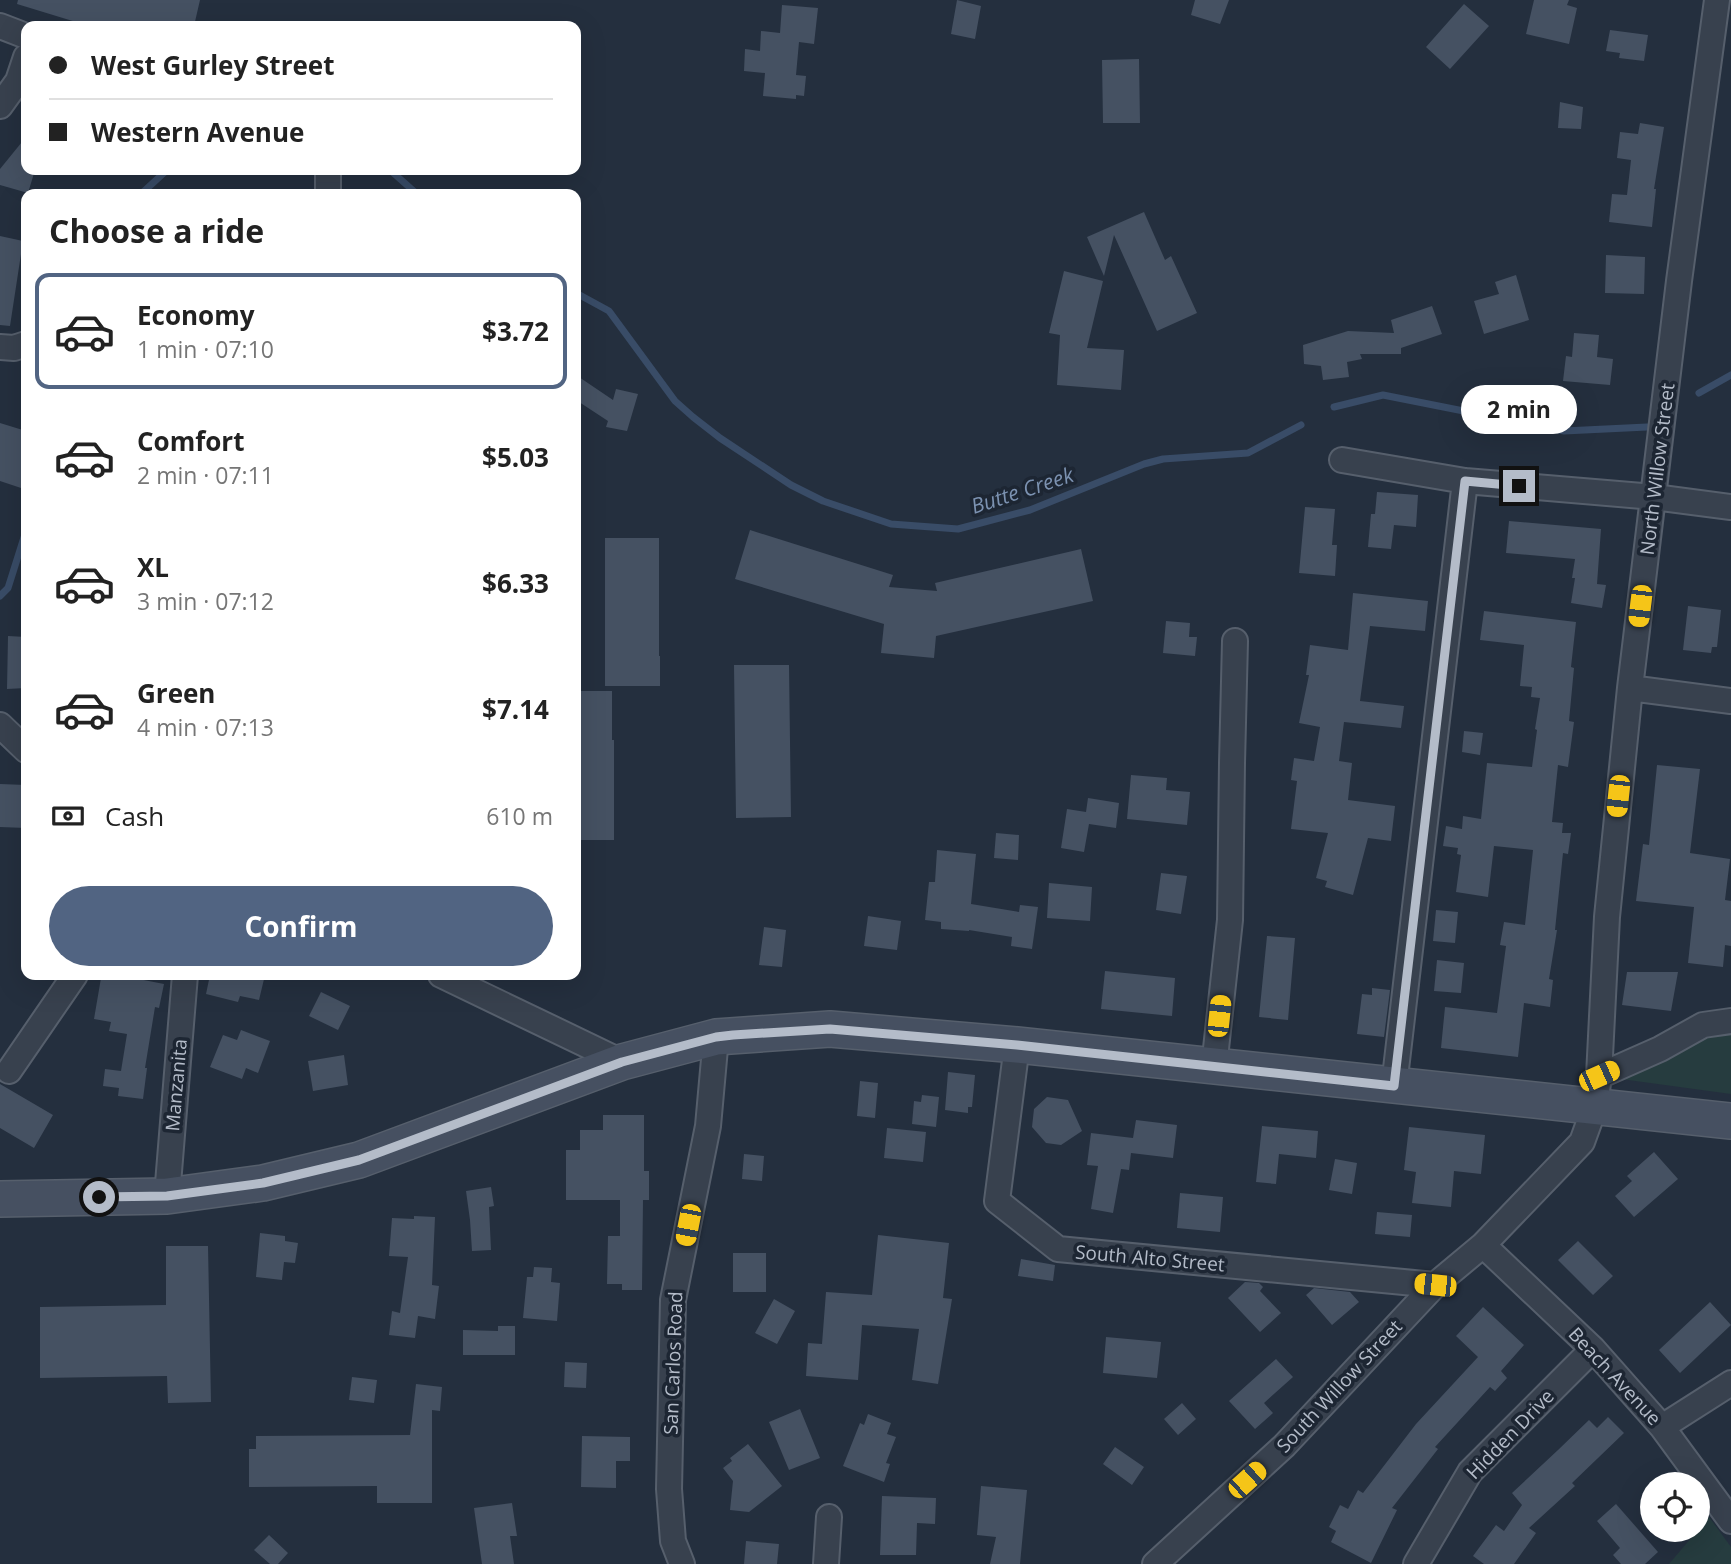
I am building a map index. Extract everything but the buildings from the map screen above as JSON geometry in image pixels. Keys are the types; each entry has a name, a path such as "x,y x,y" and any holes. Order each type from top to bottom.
{"main road":[{"path":"0,1199 167,1196 263,1183 359,1160 622,1062 716,1037 830,1029 1017,1045 1394,1086 1597,1091 1731,1121"}],"street":[{"name":"North Willow Street","path":"1597,1091 1607,917 1630,688 1679,281 1717,0"},
{"path":"0,26 21,34"},
{"path":"0,106 18,81 21,72"},
{"path":"0,347 21,346"},
{"path":"1342,460 1465,481 1654,497 1731,507"},
{"path":"1394,1086 1465,481"},
{"path":"1214,1067 1230,920 1235,641"},
{"path":"1630,688 1731,701"},
{"path":"9,1071 72,980"},
{"name":"Manzanita","path":"167,1196 185,980"},
{"path":"451,980 622,1062"},
{"path":"1597,1091 1660,1049 1703,1025 1731,1021"},
{"name":"San Carlos Road","path":"682,1564 674,1541 669,1489 673,1300 708,1126 716,1037"},
{"name":"South Alto Street","path":"1017,1045 996,1201 1058,1249 1435,1285"},
{"name":"South Willow Street","path":"1154,1564 1284,1446 1435,1285 1483,1245 1582,1142 1597,1091"},
{"name":"Beach Avenue","path":"1483,1245 1593,1349 1662,1427 1731,1521"},
{"name":"Hidden Drive","path":"1416,1564 1470,1472 1593,1349"},
{"path":"1662,1427 1731,1384"},
{"path":"1701,1403 1731,1406"},
{"path":"826,1564 828,1517"}],"green space":[{"path":"1731,1021 1731,1094 1599,1076"},
{"path":"1710,1518 1731,1547 1731,1564 1669,1564 1688,1542 1710,1542"}],"waterway":[{"name":"Butte Creek","path":"146,189 162,175"},
{"name":"Butte Creek","path":"396,175 411,189"},
{"name":"Butte Creek","path":"581,296 609,311 675,401 720,438 791,485 823,501 891,524 958,529 1030,510 1144,464 1163,459 1248,453 1301,425"},
{"name":"Butte Creek","path":"1699,393 1731,375"},
{"name":"Butte Creek","path":"1334,407 1383,395 1564,431 1647,427"},
{"name":"Butte Creek","path":"0,596 8,588 21,547"}],"route":[{"path":"99,1197 167,1196 263,1183 359,1160 622,1062 733,1035 830,1029 1017,1045 1394,1086 1465,481 1519,486"}]}
